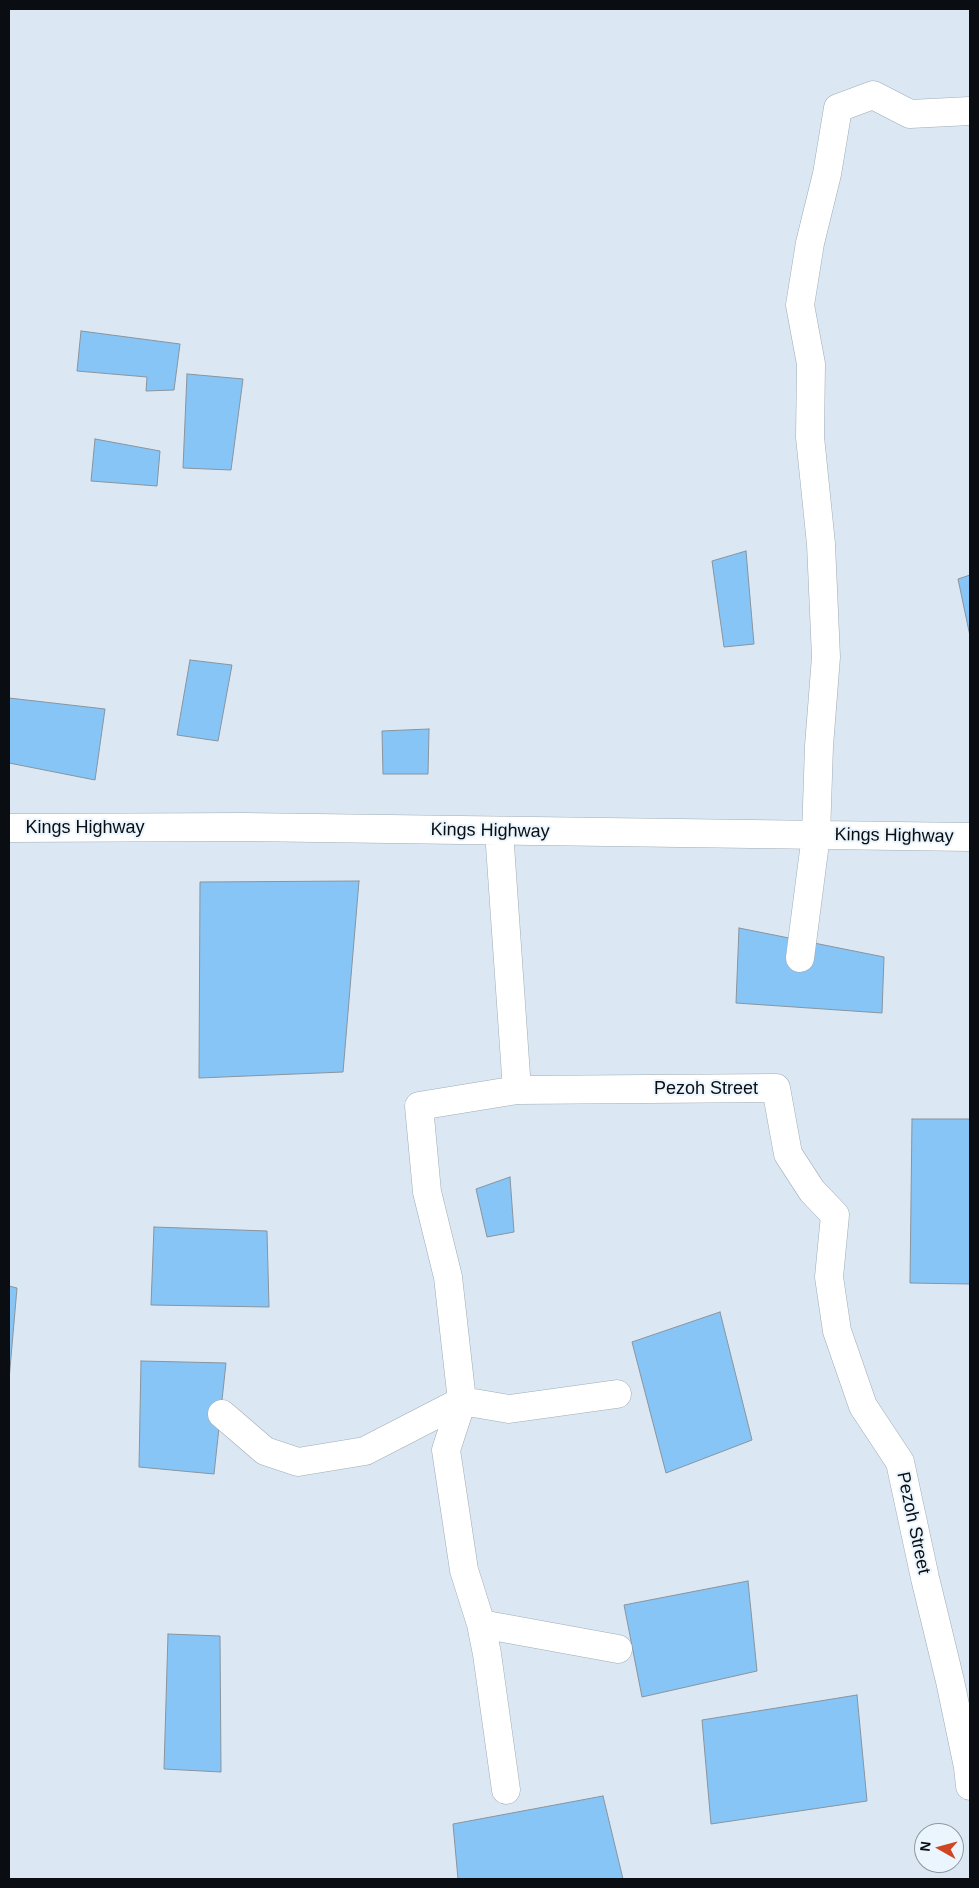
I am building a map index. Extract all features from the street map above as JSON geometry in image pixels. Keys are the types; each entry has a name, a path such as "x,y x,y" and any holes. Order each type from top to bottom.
{"street":[{"path":"800,958 816,835 819,746 826,657 821,544 810,438 812,364 800,305 838,108 873,95 910,114 970,111"},
{"name":"Kings Highway","path":"9,828 243,827 970,837"},
{"path":"499,831 517,1090 419,1106 427,1192 448,1277 462,1401 446,1450 464,1570 481,1624 499,1728 506,1790"},
{"name":"Pezoh Street","path":"517,1090 776,1088 788,1154 812,1191 835,1215 829,1278 837,1330 863,1406 900,1462 950,1681 968,1767 970,1786"},
{"path":"222,1414 265,1451 298,1462 366,1451 462,1401 509,1409 617,1394"},
{"path":"481,1624 618,1649"}],"building":[{"path":"81,331 180,344 174,390 146,391 147,377 77,371"},
{"path":"187,374 243,379 231,470 183,468"},
{"path":"95,439 160,451 157,486 91,481"},
{"path":"746,551 754,644 724,647 712,561"},
{"path":"970,575 970,636 958,579"},
{"path":"190,660 232,665 218,741 177,735"},
{"path":"9,698 105,709 95,780 9,763"},
{"path":"429,729 428,774 383,774 382,731"},
{"path":"359,881 343,1072 199,1078 200,882"},
{"path":"739,928 884,957 882,1013 736,1003"},
{"path":"912,1119 970,1119 970,1284 910,1283"},
{"path":"510,1177 514,1232 487,1237 476,1189"},
{"path":"154,1227 267,1231 269,1307 151,1305"},
{"path":"9,1286 17,1288 9,1380"},
{"path":"720,1312 752,1440 666,1473 632,1342"},
{"path":"141,1361 226,1363 214,1474 139,1467"},
{"path":"748,1581 757,1671 642,1697 624,1605"},
{"path":"168,1634 220,1636 221,1772 164,1769"},
{"path":"857,1695 867,1801 711,1824 702,1720"},
{"path":"603,1796 623,1879 458,1879 453,1824"}]}
